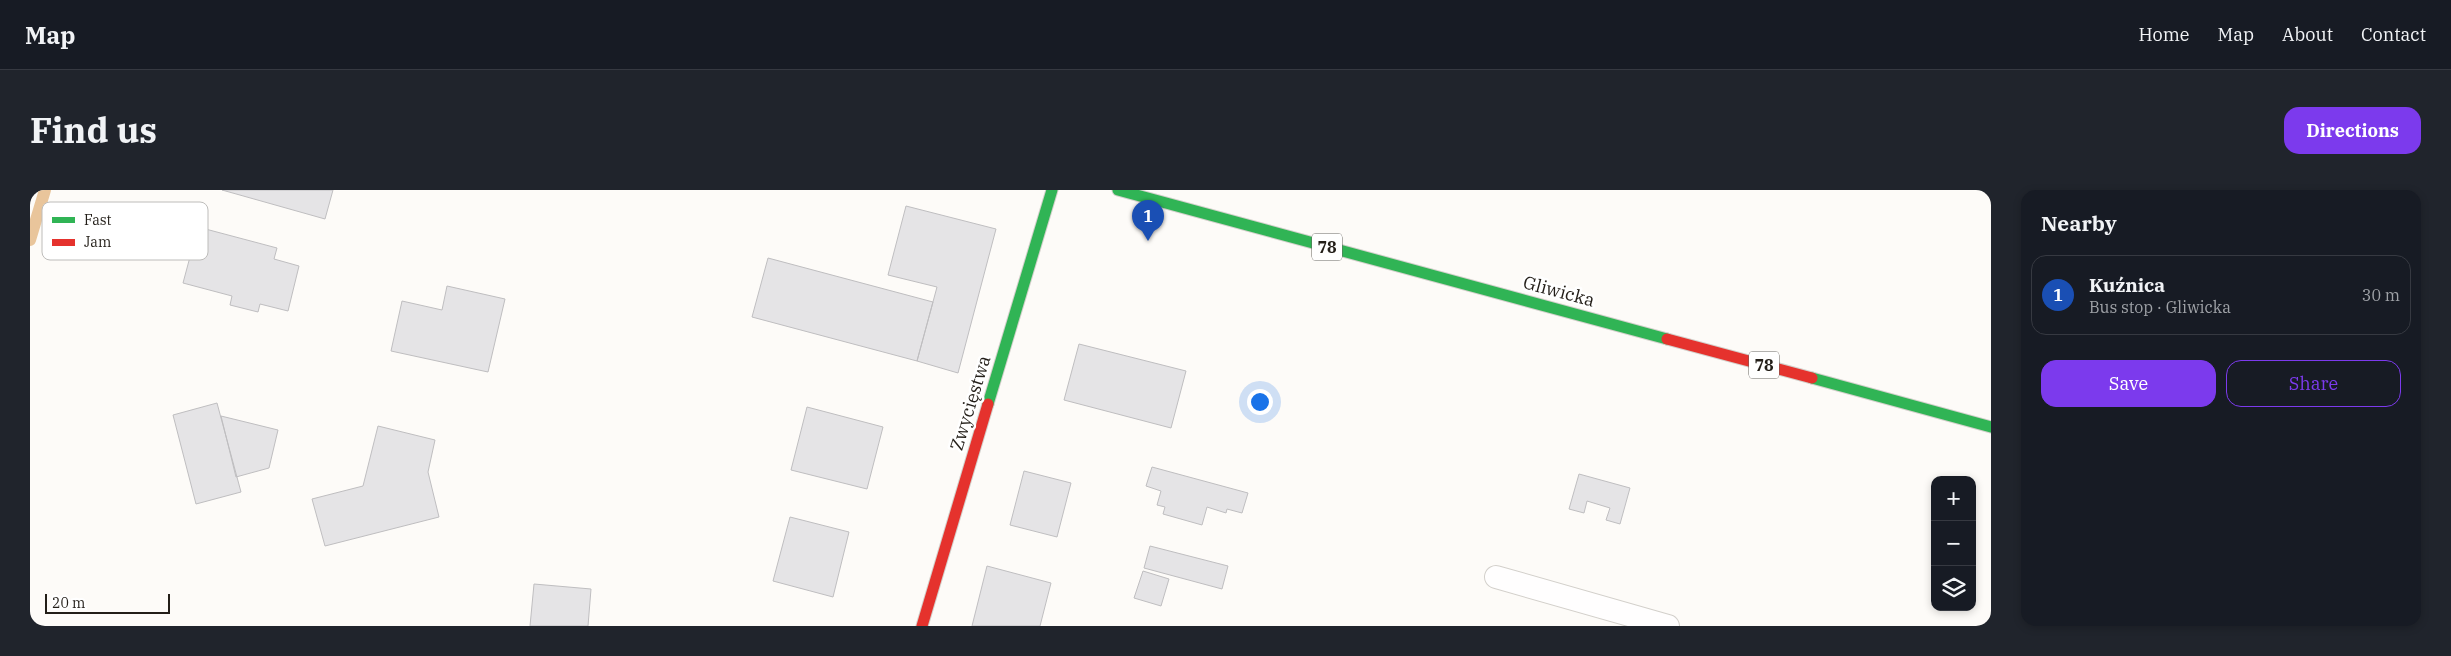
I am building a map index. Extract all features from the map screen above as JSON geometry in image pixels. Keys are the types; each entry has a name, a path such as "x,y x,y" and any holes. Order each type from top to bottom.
{"main road":[{"name":"Zwycięstwa","path":"922,626 1052,190"},
{"name":"Gliwicka","path":"1118,190 1991,427"}],"lane":[{"path":"1496,577 1668,626"}],"building":[{"path":"222,190 333,190 325,219"},
{"path":"906,206 996,229 958,373 917,361 937,287 888,275"},
{"path":"208,230 277,248 274,259 299,266 288,311 260,304 258,312 230,305 232,296 183,283 189,260 208,260"},
{"path":"768,258 933,302 917,361 752,317"},
{"path":"447,286 505,299 488,372 391,351 402,301 442,310"},
{"path":"1079,344 1186,371 1171,428 1064,400"},
{"path":"217,403 241,492 196,504 173,415"},
{"path":"807,407 883,427 867,489 791,470"},
{"path":"221,416 278,430 269,468 236,477"},
{"path":"378,426 435,440 428,472 439,517 325,546 312,499 363,486"},
{"path":"1152,467 1248,493 1242,513 1227,509 1226,513 1207,507 1202,525 1163,514 1165,507 1157,505 1161,491 1146,486"},
{"path":"1024,471 1071,483 1057,537 1010,525"},
{"path":"1579,474 1630,488 1620,524 1606,520 1610,508 1587,501 1584,513 1569,509"},
{"path":"790,517 849,532 833,597 773,581"},
{"path":"1150,546 1228,566 1222,589 1144,568"},
{"path":"987,566 1051,583 1040,626 972,626"},
{"path":"1143,571 1169,579 1161,606 1134,598"},
{"path":"534,584 591,589 588,626 530,626"}],"waterway":[{"path":"30,240 45,190"}],"traffic: fast":[{"path":"988,404 1052,190"},
{"path":"1118,190 1667,339"},
{"path":"1812,378 1991,427"}],"traffic: jam":[{"path":"1667,339 1812,378"},
{"path":"922,626 988,404"}],"place":[{"name":"Kuźnica","path":"1148,241"}]}
